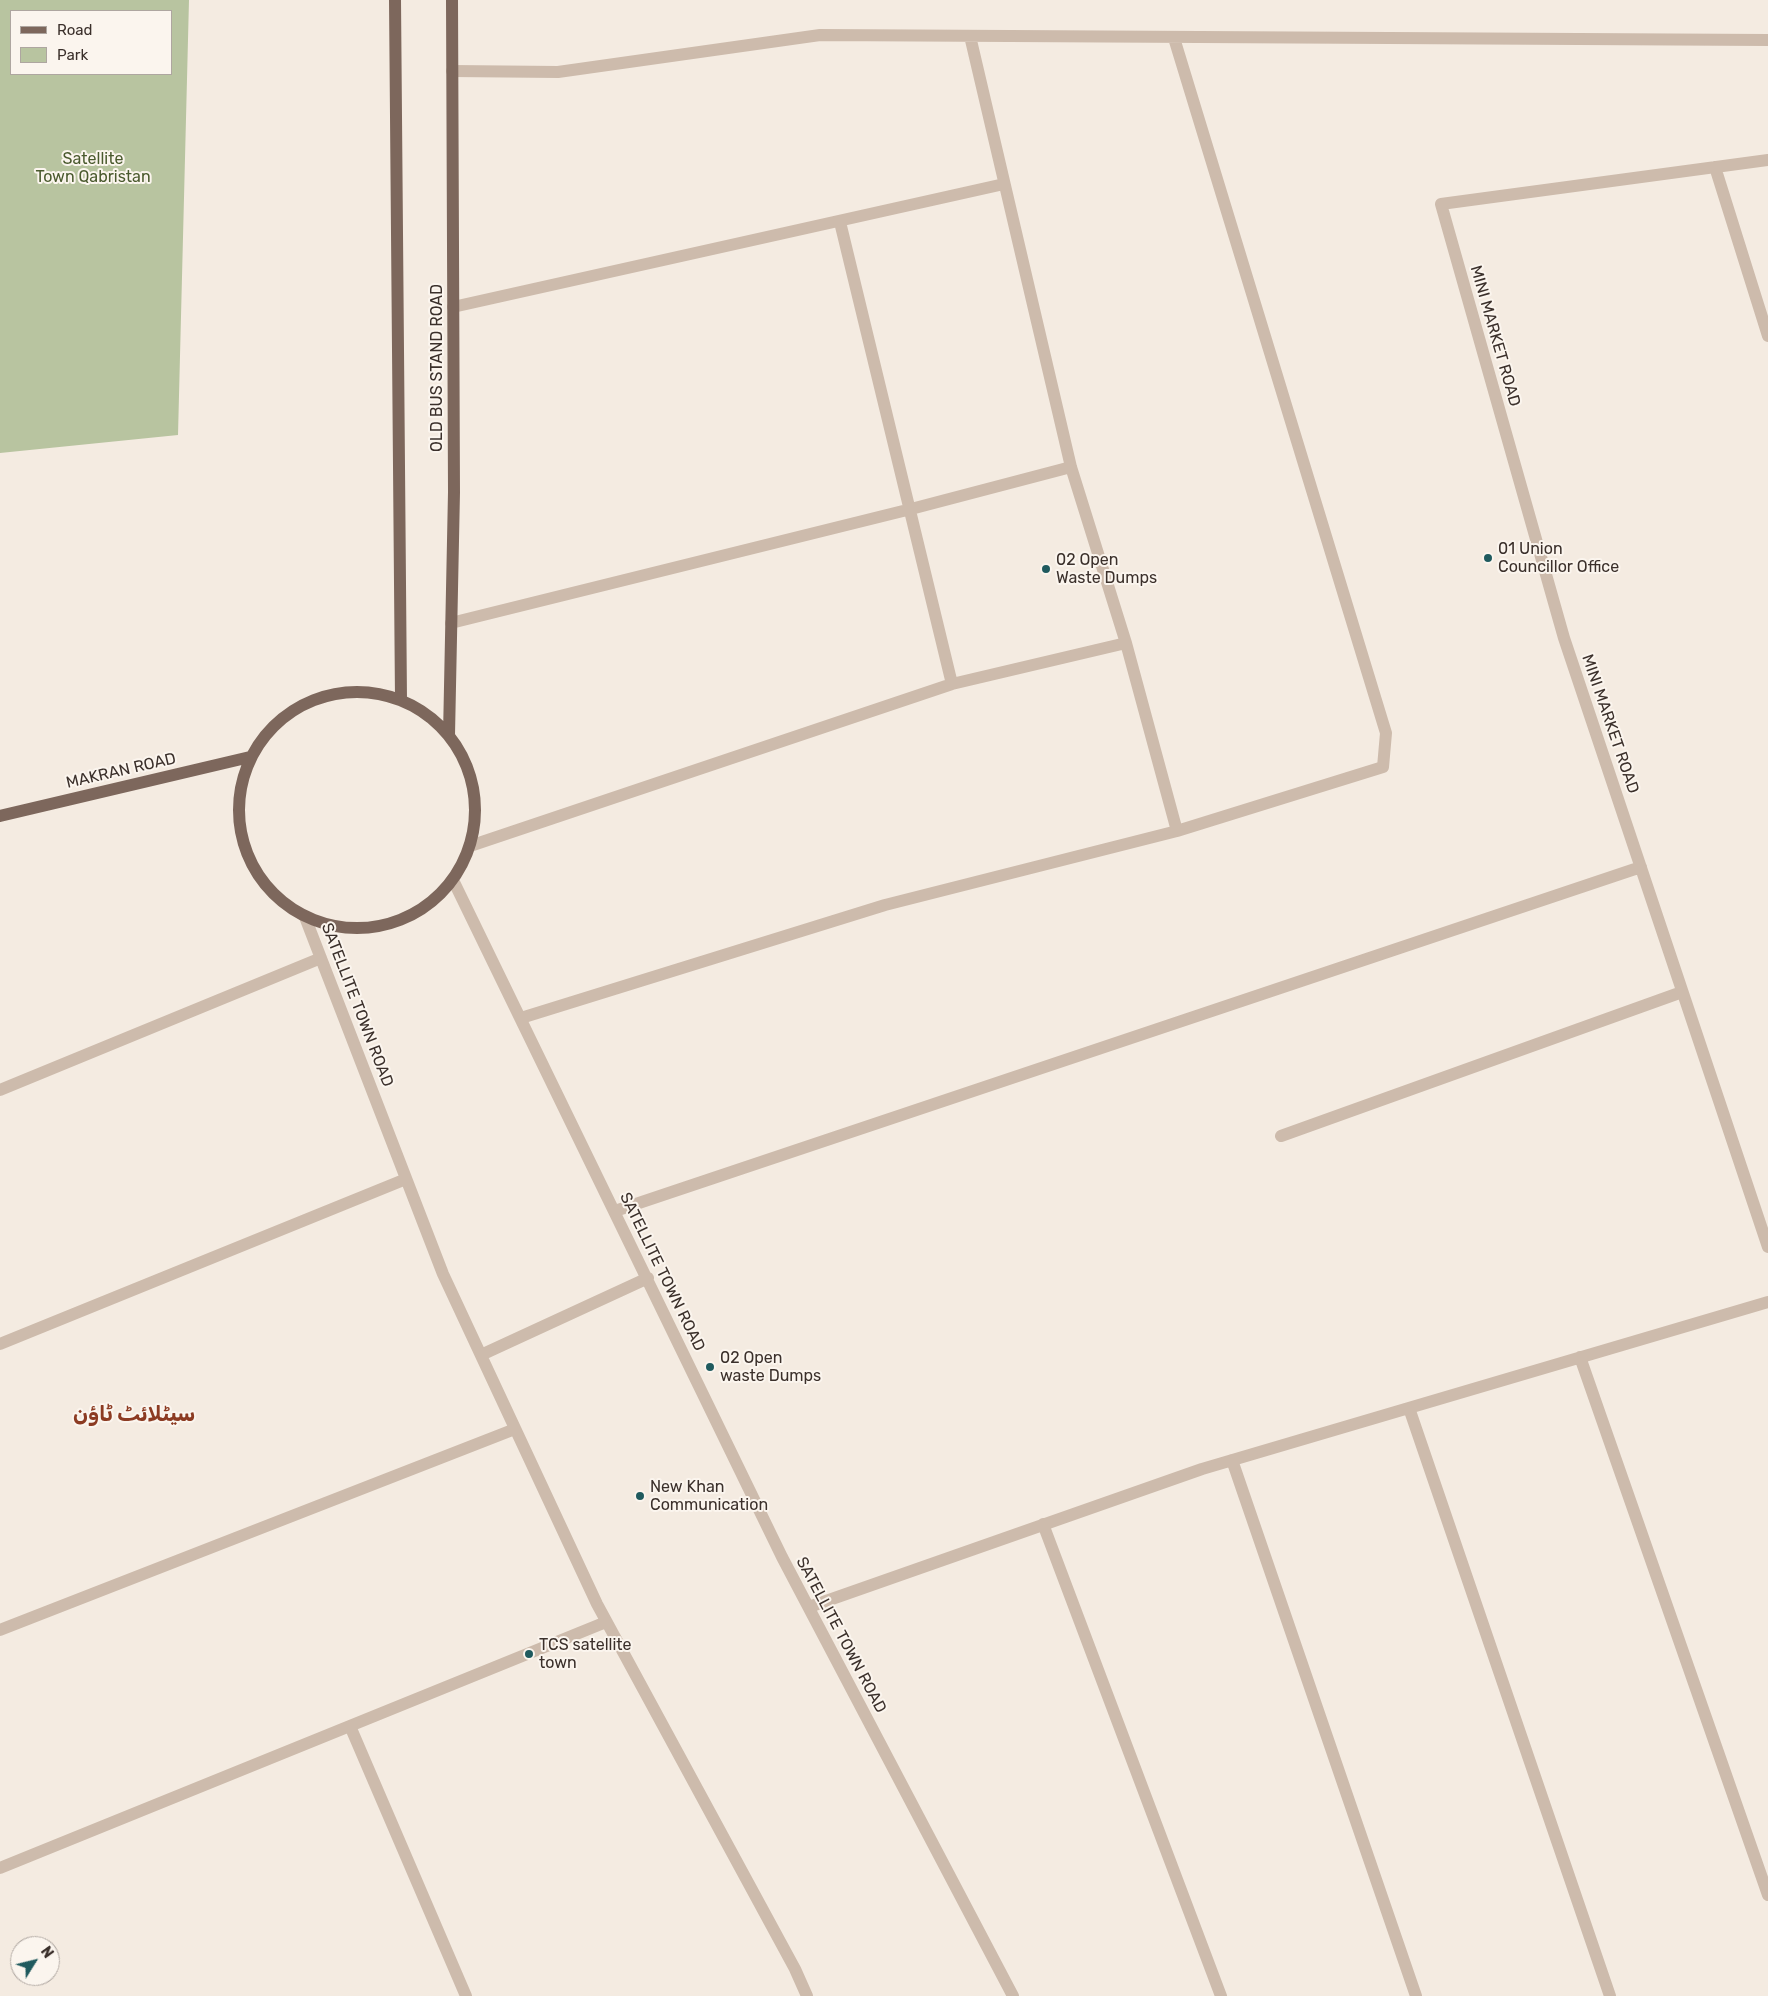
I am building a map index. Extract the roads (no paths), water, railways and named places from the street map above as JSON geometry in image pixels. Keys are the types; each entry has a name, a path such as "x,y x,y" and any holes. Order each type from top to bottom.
{"main road":[{"path":"395,0 401,699"},
{"name":"OLD BUS STAND ROAD","path":"449,735 454,492 452,0"},
{"path":"367,691 401,699 427,714 449,735 468,769 476,807 470,846 453,880 424,908 386,925 345,928 305,917 275,895 252,865 240,830 240,793 250,757 270,728 298,706 331,694 367,691"},
{"name":"MAKRAN ROAD","path":"0,816 250,757"}],"street":[{"path":"452,71 558,72 820,35 1768,40"},
{"path":"970,36 1071,467 1126,643 1177,831"},
{"path":"521,1018 885,905 1177,831 1383,767 1386,733 1174,38"},
{"path":"1768,160 1715,167 1768,336"},
{"name":"MINI MARKET ROAD","path":"1715,167 1441,204 1564,638 1768,1247"},
{"path":"453,307 1004,184"},
{"path":"840,222 952,684"},
{"path":"451,623 911,509 1071,467"},
{"path":"470,846 952,684 1126,643"},
{"path":"615,1211 1641,867"},
{"name":"SATELLITE TOWN ROAD","path":"453,880 782,1557 1013,1996"},
{"name":"SATELLITE TOWN ROAD","path":"305,917 443,1274 515,1429 606,1622 795,1969 807,1996"},
{"path":"0,1090 321,958"},
{"path":"1281,1136 1682,992"},
{"path":"0,1344 406,1179"},
{"path":"481,1355 648,1278"},
{"path":"808,1607 1232,1460 1768,1302"},
{"path":"1580,1357 1768,1895"},
{"path":"1409,1408 1610,1996"},
{"path":"0,1630 515,1429"},
{"path":"1232,1460 1416,1996"},
{"path":"1043,1524 1221,1996"},
{"path":"0,1868 606,1622"},
{"path":"350,1726 466,1996"}],"place":[{"name":"01 Union Councillor Office","path":"1488,558"},
{"name":"02 Open Waste Dumps","path":"1046,569"},
{"name":"02 Open waste Dumps","path":"710,1367"},
{"name":"New Khan Communication","path":"640,1496"},
{"name":"TCS satellite town","path":"529,1654"}],"district":[{"name":"سیٹلائٹ ٹاؤن","path":"134,1415"}],"park label":[{"name":"Satellite Town Qabristan","path":"93,168"}]}
